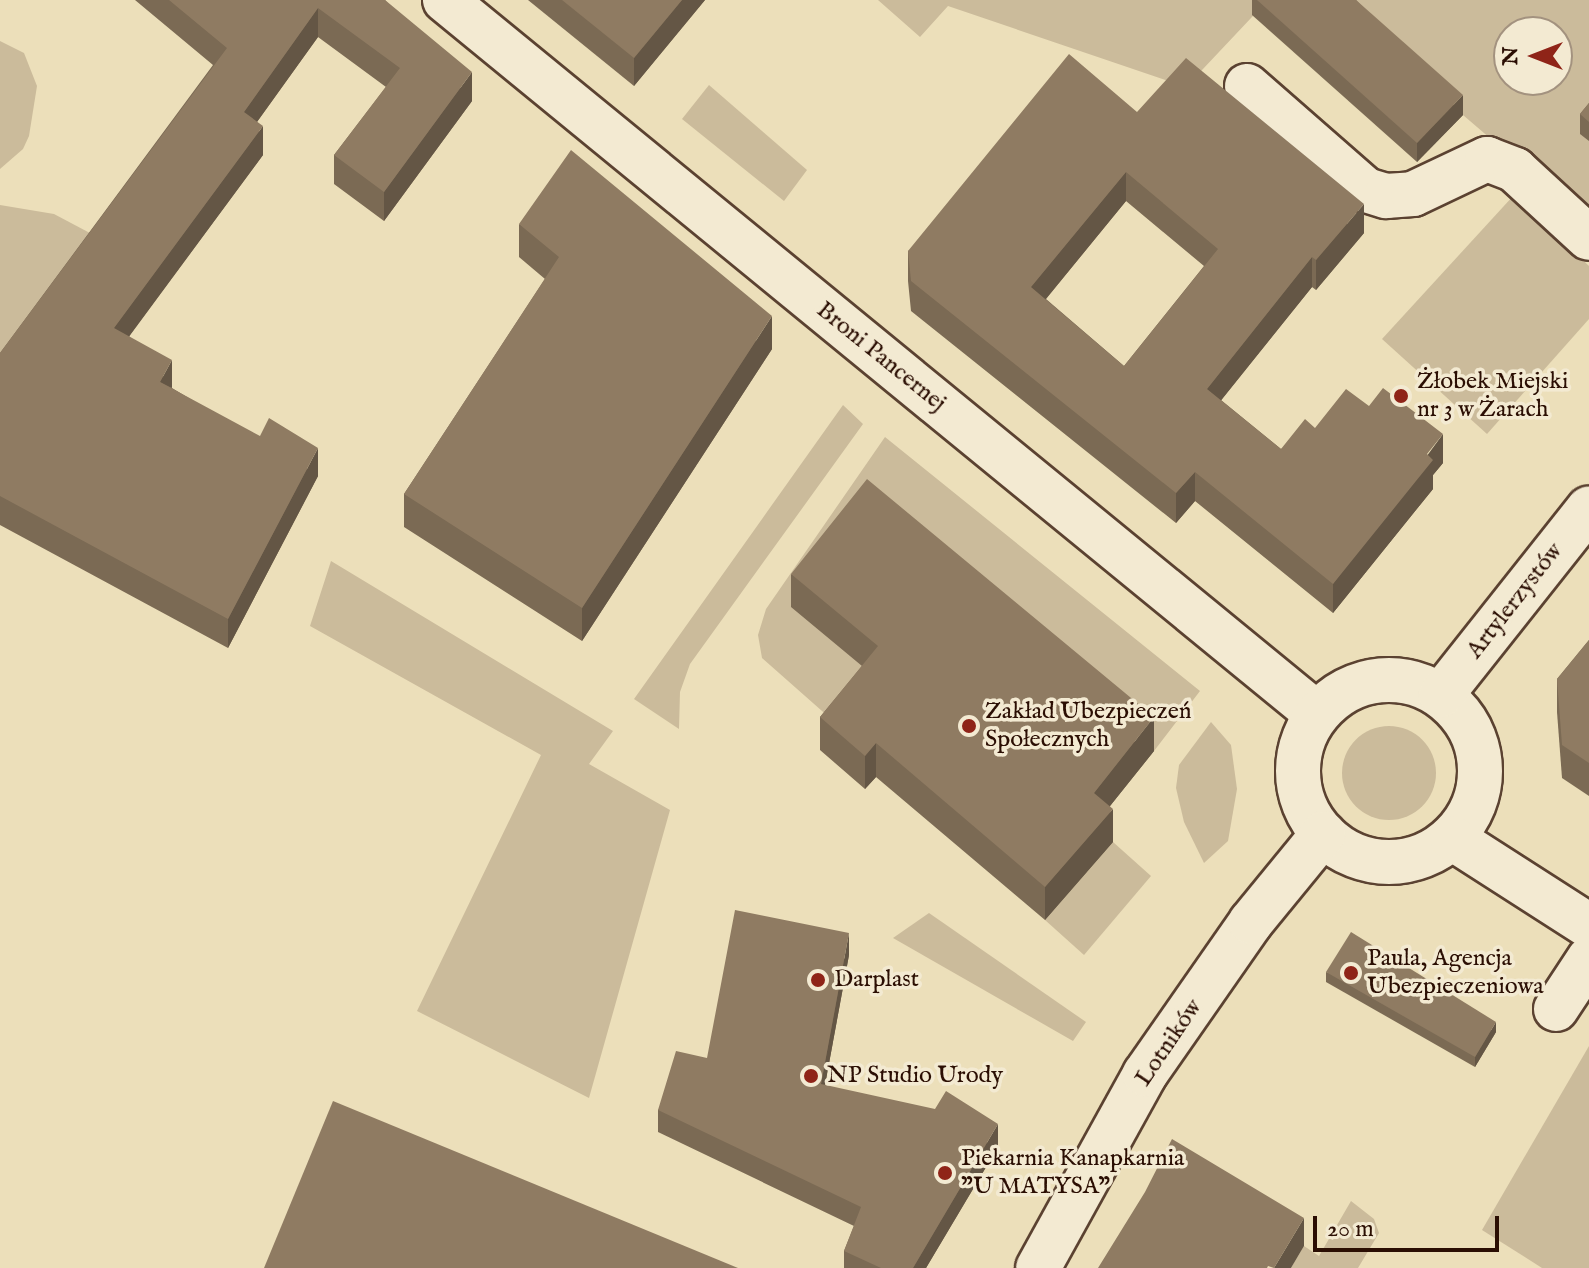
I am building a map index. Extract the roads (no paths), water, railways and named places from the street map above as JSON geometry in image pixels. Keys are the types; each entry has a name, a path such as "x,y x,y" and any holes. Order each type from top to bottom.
{"street":[{"name":"Broni Pancernej","path":"445,0 1317,714"},
{"path":"1247,86 1366,190 1386,196 1413,194 1487,159 1515,170 1589,238"},
{"name":"Artylerzystów","path":"1441,695 1589,508"},
{"path":"1389,679 1441,695 1473,736 1480,762 1474,801 1452,838 1403,861 1374,861 1346,852 1323,834 1299,788 1298,762 1317,714 1337,696 1361,683 1389,679"},
{"name":"Lotników","path":"1038,1268 1145,1074 1251,922 1323,834"},
{"path":"1452,838 1589,926"},
{"path":"1556,1009 1589,959"}],"place":[{"name":"Żłobek Miejski nr 3 w Żarach","path":"1401,396"},
{"name":"Zakład Ubezpieczeń Społecznych","path":"969,726"},
{"name":"Paula, Agencja Ubezpieczeniowa","path":"1351,973"},
{"name":"Darplast","path":"818,980"},
{"name":"NP Studio Urody","path":"811,1076"},
{"name":"Piekarnia Kanapkarnia \"U MATYSA\"","path":"945,1173"}]}
